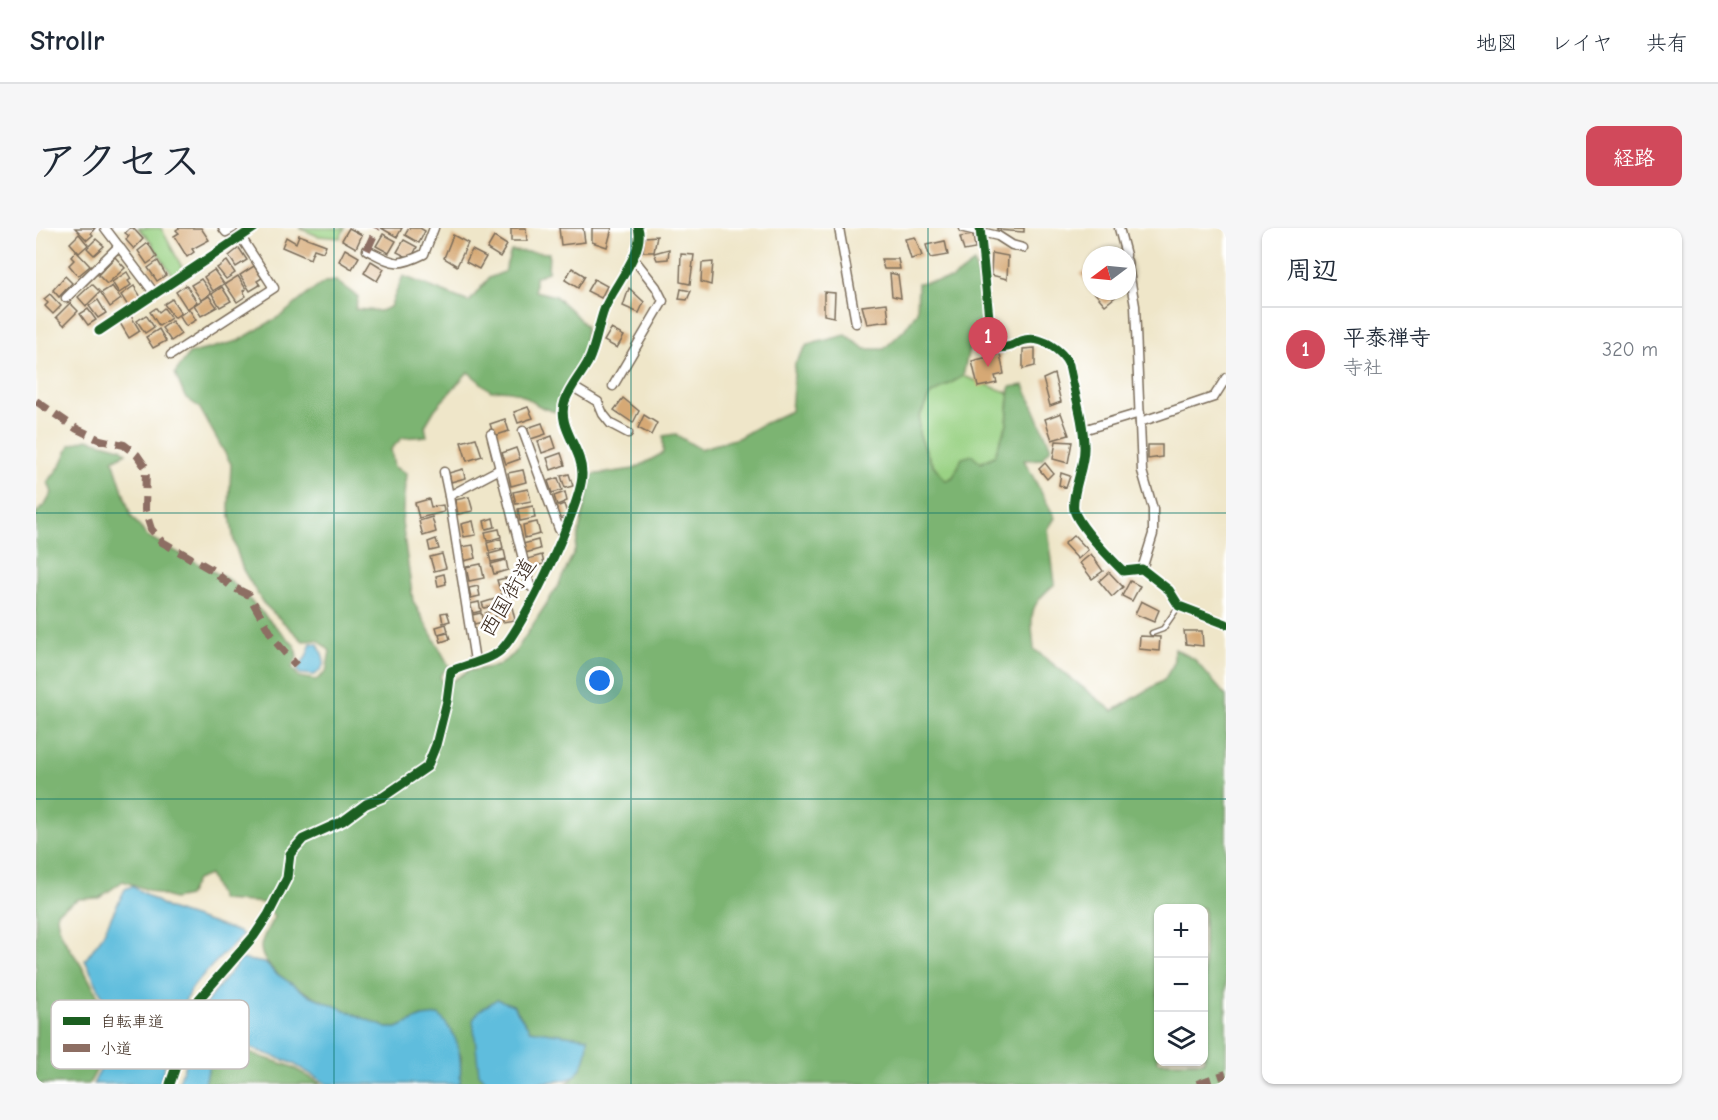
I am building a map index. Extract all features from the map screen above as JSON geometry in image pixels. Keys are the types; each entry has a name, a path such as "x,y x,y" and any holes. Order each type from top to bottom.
{"street":[{"path":"105,228 155,294"},
{"path":"223,228 226,232 233,228"},
{"path":"99,331 254,228"},
{"path":"367,250 395,263 412,260 424,254 434,228"},
{"name":"西国街道","path":"199,1000 254,936 287,878 290,855 303,839 343,821 366,804 383,797 427,767 436,745 447,701 451,671 475,661 490,658 502,650 511,638 537,591 580,491 582,474 580,462 563,413 566,401 589,360 604,308 633,258 640,235 638,228"},
{"path":"839,228 856,323"},
{"path":"964,228 998,236 1012,245 1023,248"},
{"path":"1119,228 1124,246"},
{"path":"980,230 992,348 1012,346 1024,340 1034,340 1046,343 1059,352 1069,365 1083,430 1084,448 1082,469 1074,500 1075,511 1097,542 1123,571 1142,569 1169,590 1179,606 1226,624"},
{"path":"171,355 274,288 241,237"},
{"path":"66,298 119,246"},
{"path":"613,386 663,301 656,287 633,258"},
{"path":"1134,300 1142,471 1153,509 1153,534 1142,569"},
{"path":"1083,430 1214,397 1226,378"},
{"path":"573,387 598,402 603,414 611,424 628,434"},
{"path":"523,431 559,530 563,535"},
{"path":"491,434 530,586 537,591"},
{"path":"450,496 500,469"},
{"path":"444,472 450,496 475,661"},
{"name":"西国街道","path":"170,1084 175,1069"}],"lane":[{"path":"1152,633 1163,629 1179,606"}],"green space":[{"path":"138,228 161,228 183,269 173,276 148,238"},
{"path":"299,228 345,228 340,238 318,236"},
{"path":"511,251 549,253 548,272 535,277 535,291 555,296 573,312 586,327 585,345 579,363 561,397 558,412 548,410 521,394 503,390 491,391 468,372 435,409 425,426 427,436 402,438 391,449 394,467 406,473 402,522 413,601 449,666 440,676 444,686 468,671 497,666 514,654 558,586 575,550 591,475 634,469 663,453 663,436 675,434 700,449 738,438 791,411 795,363 807,345 846,335 865,349 884,349 904,330 917,312 918,283 952,279 974,263 986,331 970,344 963,376 930,395 919,418 919,434 931,462 946,481 953,477 962,458 972,455 981,463 994,456 1007,424 1010,387 1024,385 1051,448 1042,459 1024,460 1055,518 1048,529 1055,584 1035,605 1032,619 1034,649 1113,711 1164,680 1173,665 1175,649 1194,659 1226,696 1226,1084 566,1084 573,1079 530,1030 513,1005 479,1074 489,1084 460,1084 461,1055 422,1017 397,1028 387,1028 313,996 276,973 265,960 261,947 274,917 265,903 221,900 209,875 196,880 188,896 173,899 123,881 99,898 78,899 57,912 58,925 63,937 85,971 99,1000 51,1000 51,1069 96,1069 89,1084 36,1084 36,513 45,505 52,493 48,482 61,465 70,445 87,439 121,448 126,453 113,460 131,516 147,536 231,581 295,646 297,657 292,668 299,677 316,680 326,672 330,651 318,640 303,641 263,603 243,570 234,542 229,508 231,464 199,407 185,397 175,373 189,354 238,341 282,315 325,282 336,281 358,297 355,309 380,311 390,307 403,276 469,302 489,278 504,272"},
{"path":"963,376 1009,393 1007,424 994,456 945,481 931,462 919,434 919,418 930,395"},
{"path":"249,1053 290,1066 322,1084 205,1084 208,1069 249,1069"}],"water":[{"path":"311,643 318,644 324,664 315,675 300,674 297,670 306,657"},
{"path":"132,886 169,909 243,935 196,983 186,1000 104,1000 85,960 101,938 125,889"},
{"path":"241,959 265,963 274,972 307,994 387,1028 397,1028 422,1017 439,1015 451,1031 458,1047 461,1064 460,1084 327,1084 292,1063 249,1047 249,1000 208,1000"},
{"path":"497,999 513,1005 530,1030 588,1038 585,1059 574,1077 547,1082 489,1084 479,1074 473,1020 479,1011"},
{"path":"100,1069 164,1069 160,1084 93,1084"},
{"path":"183,1069 208,1069 205,1084 178,1084"}],"building":[{"path":"75,228 95,228 91,233 93,235 87,240"},
{"path":"133,228 143,239 134,249 126,240 129,236 125,233"},
{"path":"201,228 209,240 192,249 194,252 187,257 174,236 179,233 176,230"},
{"path":"349,228 362,235 356,248 342,240"},
{"path":"381,228 402,228 397,237"},
{"path":"409,228 420,228 425,231 419,243 405,235"},
{"path":"511,228 526,228 527,241 511,241"},
{"path":"559,228 583,228 585,242 561,245"},
{"path":"592,228 612,228 607,247 592,242"},
{"path":"997,228 1024,228 1024,232 997,230"},
{"path":"79,234 88,245 79,253 70,243"},
{"path":"383,234 396,241 389,253 376,246"},
{"path":"299,235 326,245 323,252 314,249 310,259 282,247 286,237 296,243"},
{"path":"453,235 468,243 457,266 444,258"},
{"path":"973,235 975,249 964,251 960,237"},
{"path":"657,236 654,252 643,252 645,237"},
{"path":"494,237 507,245 500,257 487,249"},
{"path":"915,237 922,256 911,259 905,239"},
{"path":"96,239 104,246 94,255 87,248"},
{"path":"404,240 417,247 411,259 397,252"},
{"path":"945,241 948,255 930,258 926,245"},
{"path":"148,243 157,257 147,264 138,251"},
{"path":"239,248 247,260 236,267 229,256"},
{"path":"345,249 359,257 352,269 339,261"},
{"path":"669,249 668,259 657,260 654,253"},
{"path":"472,250 486,257 479,269 466,262"},
{"path":"76,251 90,266 78,276 69,265 74,260 71,257"},
{"path":"992,253 1008,256 1007,279 991,275"},
{"path":"681,254 694,255 690,284 680,282"},
{"path":"115,257 125,268 107,284 98,275"},
{"path":"881,259 898,259 900,269 884,269"},
{"path":"158,261 166,275 157,281 148,268"},
{"path":"227,261 235,273 226,279 217,268"},
{"path":"371,261 384,269 377,281 364,273"},
{"path":"713,262 711,285 701,282 702,263"},
{"path":"254,266 262,278 257,281 260,285 250,291 240,275"},
{"path":"572,268 585,276 578,288 565,280"},
{"path":"214,270 224,284 213,291 204,277"},
{"path":"127,272 131,285 119,293 112,282"},
{"path":"890,273 898,275 901,298 892,296"},
{"path":"65,276 72,283 59,297 53,290"},
{"path":"238,276 246,289 243,291 246,296 237,302 225,284"},
{"path":"201,279 211,293 201,300 191,285"},
{"path":"594,279 607,286 601,298 587,291"},
{"path":"92,284 100,292 86,306 78,297"},
{"path":"186,285 197,302 187,309 176,292"},
{"path":"112,286 121,299 110,307 101,293"},
{"path":"134,286 141,297 128,306 121,295"},
{"path":"222,287 231,301 220,307 212,294"},
{"path":"629,288 644,302 639,313 623,306"},
{"path":"681,289 691,291 687,300 679,299"},
{"path":"824,292 835,293 834,317 824,315"},
{"path":"50,294 61,306 53,314 45,306 48,303 44,299"},
{"path":"209,296 217,307 201,316 194,305"},
{"path":"172,299 181,313 174,318 164,304"},
{"path":"98,300 106,313 98,318 89,306"},
{"path":"1101,300 1111,300 1105,305"},
{"path":"70,303 78,311 64,325 56,317"},
{"path":"887,303 889,321 867,324 862,306"},
{"path":"156,308 159,312 164,308 171,318 159,326 150,312"},
{"path":"88,309 96,320 88,325 80,314"},
{"path":"189,309 196,320 186,326 179,316"},
{"path":"146,315 154,327 145,333 137,321"},
{"path":"131,316 140,331 129,338 120,323"},
{"path":"172,321 181,334 171,341 162,328"},
{"path":"159,329 166,341 153,348 146,337"},
{"path":"611,329 624,336 617,348 604,341"},
{"path":"1035,348 1035,366 1023,369 1023,349"},
{"path":"1000,354 1004,374 995,376 997,383 978,387 972,361"},
{"path":"1054,374 1061,402 1050,406 1043,379"},
{"path":"623,398 639,411 633,423 614,410"},
{"path":"528,407 533,418 518,423 514,412"},
{"path":"1061,413 1069,435 1052,440 1045,419"},
{"path":"644,415 657,423 651,435 638,428"},
{"path":"505,419 509,431 494,436 490,424"},
{"path":"542,423 546,434 531,439 527,428"},
{"path":"552,436 556,448 542,453 538,441"},
{"path":"476,438 482,456 467,461 461,442"},
{"path":"1056,441 1072,442 1068,463 1053,459"},
{"path":"1148,445 1162,445 1162,457 1148,459"},
{"path":"516,448 520,459 506,464 502,453"},
{"path":"561,453 565,465 551,470 547,458"},
{"path":"1045,463 1053,473 1047,479 1039,469"},
{"path":"463,469 465,478 451,482 449,473"},
{"path":"523,470 526,482 511,486 508,473"},
{"path":"1061,473 1070,476 1066,488 1059,485"},
{"path":"569,474 573,486 565,488 561,476"},
{"path":"558,478 562,490 552,493 548,481"},
{"path":"528,489 531,501 516,504 513,492"},
{"path":"565,492 567,501 557,505 554,496"},
{"path":"469,497 473,511 458,514 455,500"},
{"path":"429,499 431,507 443,505 444,512 419,518 415,503"},
{"path":"564,504 568,516 559,519 556,507"},
{"path":"533,506 535,518 520,521 518,509"},
{"path":"432,517 436,532 423,536 419,521"},
{"path":"493,518 495,527 486,529 484,521"},
{"path":"473,521 476,535 464,537 461,524"},
{"path":"537,522 540,534 525,538 523,525"},
{"path":"499,529 501,537 487,541 485,532"},
{"path":"1074,535 1088,550 1078,559 1064,544"},
{"path":"436,539 439,549 430,551 428,542"},
{"path":"501,539 503,548 489,551 487,543"},
{"path":"538,540 540,549 525,553 523,544"},
{"path":"473,545 476,558 464,561 461,547"},
{"path":"504,550 506,559 491,562 489,554"},
{"path":"442,554 446,568 434,571 430,557"},
{"path":"1091,554 1103,571 1092,579 1080,563"},
{"path":"542,555 544,564 530,567 528,559"},
{"path":"506,560 508,570 494,574 491,564"},
{"path":"481,564 484,578 469,581 466,567"},
{"path":"1109,572 1123,587 1112,597 1099,581"},
{"path":"444,574 446,584 438,586 436,576"},
{"path":"506,578 509,588 500,590 497,580"},
{"path":"1130,581 1140,586 1132,601 1122,596"},
{"path":"478,586 480,596 471,598 469,588"},
{"path":"507,593 509,603 500,605 498,595"},
{"path":"495,599 496,605 484,608 482,603"},
{"path":"1141,601 1159,610 1154,622 1135,614"},
{"path":"479,602 481,611 473,613 470,604"},
{"path":"512,607 515,620 503,622 500,609"},
{"path":"497,609 499,615 486,619 485,613"},
{"path":"447,612 450,621 443,623 441,613"},
{"path":"481,613 483,622 474,624 472,615"},
{"path":"446,624 448,631 438,634 436,627"},
{"path":"1184,631 1202,631 1203,646 1186,644"},
{"path":"448,633 450,639 441,642 439,635"},
{"path":"1140,636 1160,637 1159,651 1139,649"}],"marked path":[{"path":"367,250 377,228"},
{"path":"36,401 77,429 100,440 124,445 137,455 146,468 145,510 151,529 162,542 212,570 232,587 249,595 275,641 296,665"},
{"path":"1197,1084 1226,1074"}],"cycle path":[{"path":"99,331 254,228"},
{"path":"199,1000 254,936 268,915 287,878 290,854 303,839 343,821 366,804 383,797 427,767 436,745 447,701 451,671 496,654 510,639 522,619 562,538 582,475 581,465 564,420 565,401 588,362 608,301 633,258 639,237 638,228"},
{"path":"980,228 992,348 1009,347 1025,340 1038,340 1056,349 1069,365 1084,437 1084,455 1074,495 1074,510 1077,516 1096,542 1123,571 1142,569 1169,590 1179,606 1226,624"},
{"path":"170,1084 175,1069"}],"place":[{"name":"平泰禅寺","path":"988,367"}]}
